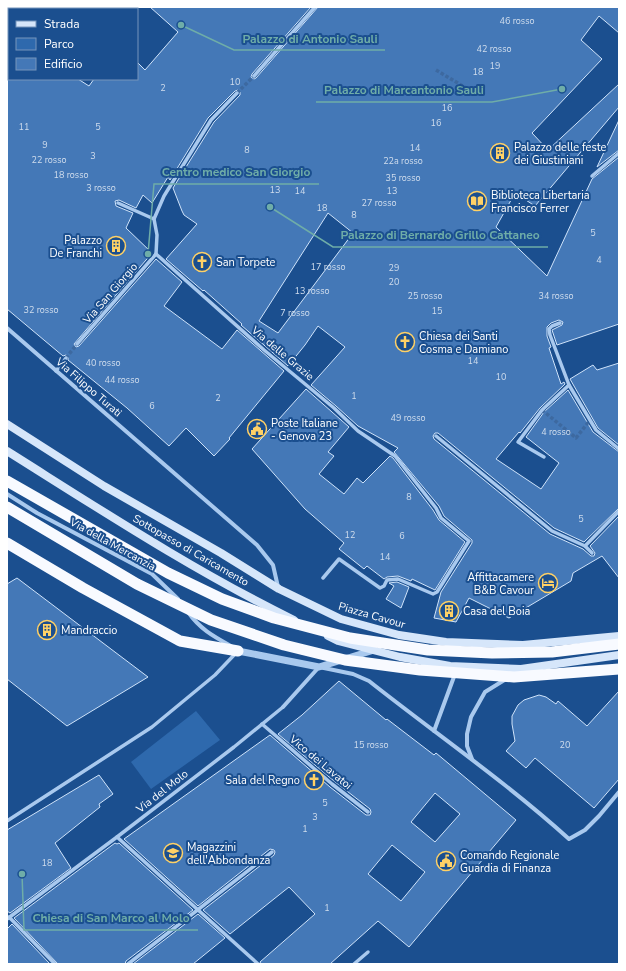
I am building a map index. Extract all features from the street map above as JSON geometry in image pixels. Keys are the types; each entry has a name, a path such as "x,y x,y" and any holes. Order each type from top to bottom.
{"highway":[{"path":"7,480 168,573 222,599 274,618 350,638 428,650 492,653 552,652 619,644"},
{"path":"7,507 137,584 211,620 284,645 344,660 420,670 506,677 619,669"},
{"path":"7,543 83,588 180,641 238,651"}],"main road":[{"name":"Sottopasso di Caricamento","path":"7,424 104,486 222,553 279,589"},
{"name":"Sottopasso di Caricamento","path":"7,451 89,503 212,577 265,606 338,641 374,650"},
{"name":"Piazza Cavour","path":"279,589 341,619 399,635 446,642 523,645 619,636"},
{"path":"374,650 400,657 450,666 459,662 521,669 619,655"}],"street":[{"path":"254,76 315,7"},
{"path":"156,254 157,236 154,219 164,196 208,124 237,93"},
{"path":"592,176 619,154"},
{"path":"118,203 154,219"},
{"name":"Via San Giorgio","path":"77,344 156,254"},
{"name":"Via delle Grazie","path":"156,254 259,345 334,408 358,431 395,456 436,508 441,518 469,541 437,592 433,594 398,579 387,580 384,586 380,588 339,559 323,578"},
{"path":"560,323 549,329 569,385 596,430 619,449"},
{"name":"Via Filippo Turati","path":"7,328 257,545 273,565 279,589"},
{"path":"56,371 66,358"},
{"path":"544,457 518,442 542,410 569,385"},
{"path":"436,436 552,531 584,546 592,553"},
{"name":"Via della Mercanzia","path":"7,494 37,512 152,574 178,599 196,624 203,630 238,651"},
{"path":"584,546 619,511"},
{"path":"434,731 463,648 470,643"},
{"path":"319,667 374,650"},
{"path":"7,821 152,727 215,675 238,651 353,674 369,681 540,813 569,839 585,830 619,792"},
{"name":"Via del Molo","path":"8,918 117,837 262,724 283,706 319,667"},
{"path":"472,760 467,746 467,734 471,717 478,702 485,692 521,669"},
{"name":"Vico dei Lavatoi","path":"262,724 332,784 368,812"},
{"path":"117,837 258,964"},
{"path":"128,964 272,852"},
{"path":"8,918 55,964"},
{"path":"354,964 368,952"}],"green space":[{"path":"196,711 220,740 151,789 131,762"}],"building":[{"path":"150,7 311,7 252,74 251,77 254,79 318,7 619,7 619,33 599,16 581,40 602,59 532,133 548,150 619,84 619,107 535,206 515,193 496,227 547,276 592,179 619,157 619,324 557,345 552,330 562,325 563,322 559,320 551,323 547,327 547,336 551,347 549,348 561,384 564,382 565,384 540,408 496,459 541,489 559,463 526,437 544,412 568,390 593,432 619,452 619,508 584,542 554,528 438,433 435,433 433,436 434,439 550,534 583,549 591,556 594,556 595,553 590,546 619,516 619,578 602,556 573,573 571,581 509,618 469,598 456,622 434,618 441,592 472,543 472,540 444,516 439,506 394,452 398,448 358,426 311,385 345,347 318,326 288,366 204,290 203,291 166,259 197,224 184,215 173,188 214,122 240,95 238,90 235,91 208,118 170,180 168,177 152,203 143,195 136,208 119,200 115,201 116,206 133,213 126,228 152,253 74,344 76,347 79,346 156,259 182,282 164,306 222,349 237,330 284,371 229,438 230,439 214,456 186,428 169,446 127,408 68,360 68,356 63,356 7,309 7,79 80,80 89,86 93,80 138,80 138,63 145,70 178,32","holes":["328,213 353,233 278,333 259,321"]},
{"path":"619,120 619,150 597,167"},
{"path":"619,363 619,445 598,428 570,379 593,365 597,370"},
{"path":"306,389 349,427 328,452 334,456 319,474 344,494 357,478 363,483 390,456 433,510 439,520 465,542 435,590 412,579 411,581 398,576 387,577 384,579 367,566 364,569 339,549 344,543 305,509 252,449"},
{"name":"Mandraccio","path":"17,578 148,677 67,726 7,679 7,584"},
{"path":"397,582 409,587 401,608 386,599 394,586 389,583"},
{"path":"339,681 386,720 387,719 434,755 436,753 516,820 409,947 378,921 330,964 261,964 260,962 315,914 289,887 230,934 203,910 274,855 274,850 270,849 198,906 124,839 270,735 330,787 366,815 370,815 370,809 278,734 302,715","holes":["435,793 460,814 435,842 411,822","392,845 425,872 401,901 368,874"]},
{"path":"619,691 619,779 594,808 535,758 526,768 506,751 515,741 512,716 518,705 524,700 539,695 546,697 556,704 558,701 587,726"},
{"path":"99,775 113,794 99,804 100,807 55,843 71,868 10,913 7,911 7,830"},
{"path":"115,843 119,843 193,910 126,961 125,964 58,964 14,918"},
{"path":"198,914 225,938 193,964 133,964"},
{"path":"12,924 50,964 7,964 7,929"}],"tunnel":[{"path":"436,70 471,91"},
{"path":"237,93 254,76"},
{"path":"66,358 77,344"},
{"path":"542,410 576,438 590,420"}],"place":[{"name":"Palazzo di Antonio Sauli","path":"181,25"},
{"name":"Palazzo di Marcantonio Sauli","path":"562,89"},
{"name":"Palazzo delle feste dei Giustiniani","path":"500,153"},
{"name":"Biblioteca Libertaria Francisco Ferrer","path":"477,201"},
{"name":"Palazzo di Bernardo Grillo Cattaneo","path":"270,207"},
{"name":"Palazzo De Franchi","path":"116,246"},
{"name":"Centro medico San Giorgio","path":"148,254"},
{"name":"San Torpete","path":"202,262"},
{"name":"Chiesa dei Santi Cosma e Damiano","path":"405,342"},
{"name":"Poste Italiane - Genova 23","path":"257,429"},
{"name":"Affittacamere B&B Cavour","path":"548,583"},
{"name":"Casa del Boia","path":"449,611"},
{"name":"Mandraccio","path":"47,630"},
{"name":"Sala del Regno","path":"314,780"},
{"name":"Magazzini dell'Abbondanza","path":"173,853"},
{"name":"Comando Regionale Guardia di Finanza","path":"446,861"},
{"name":"Chiesa di San Marco al Molo","path":"22,874"}]}
